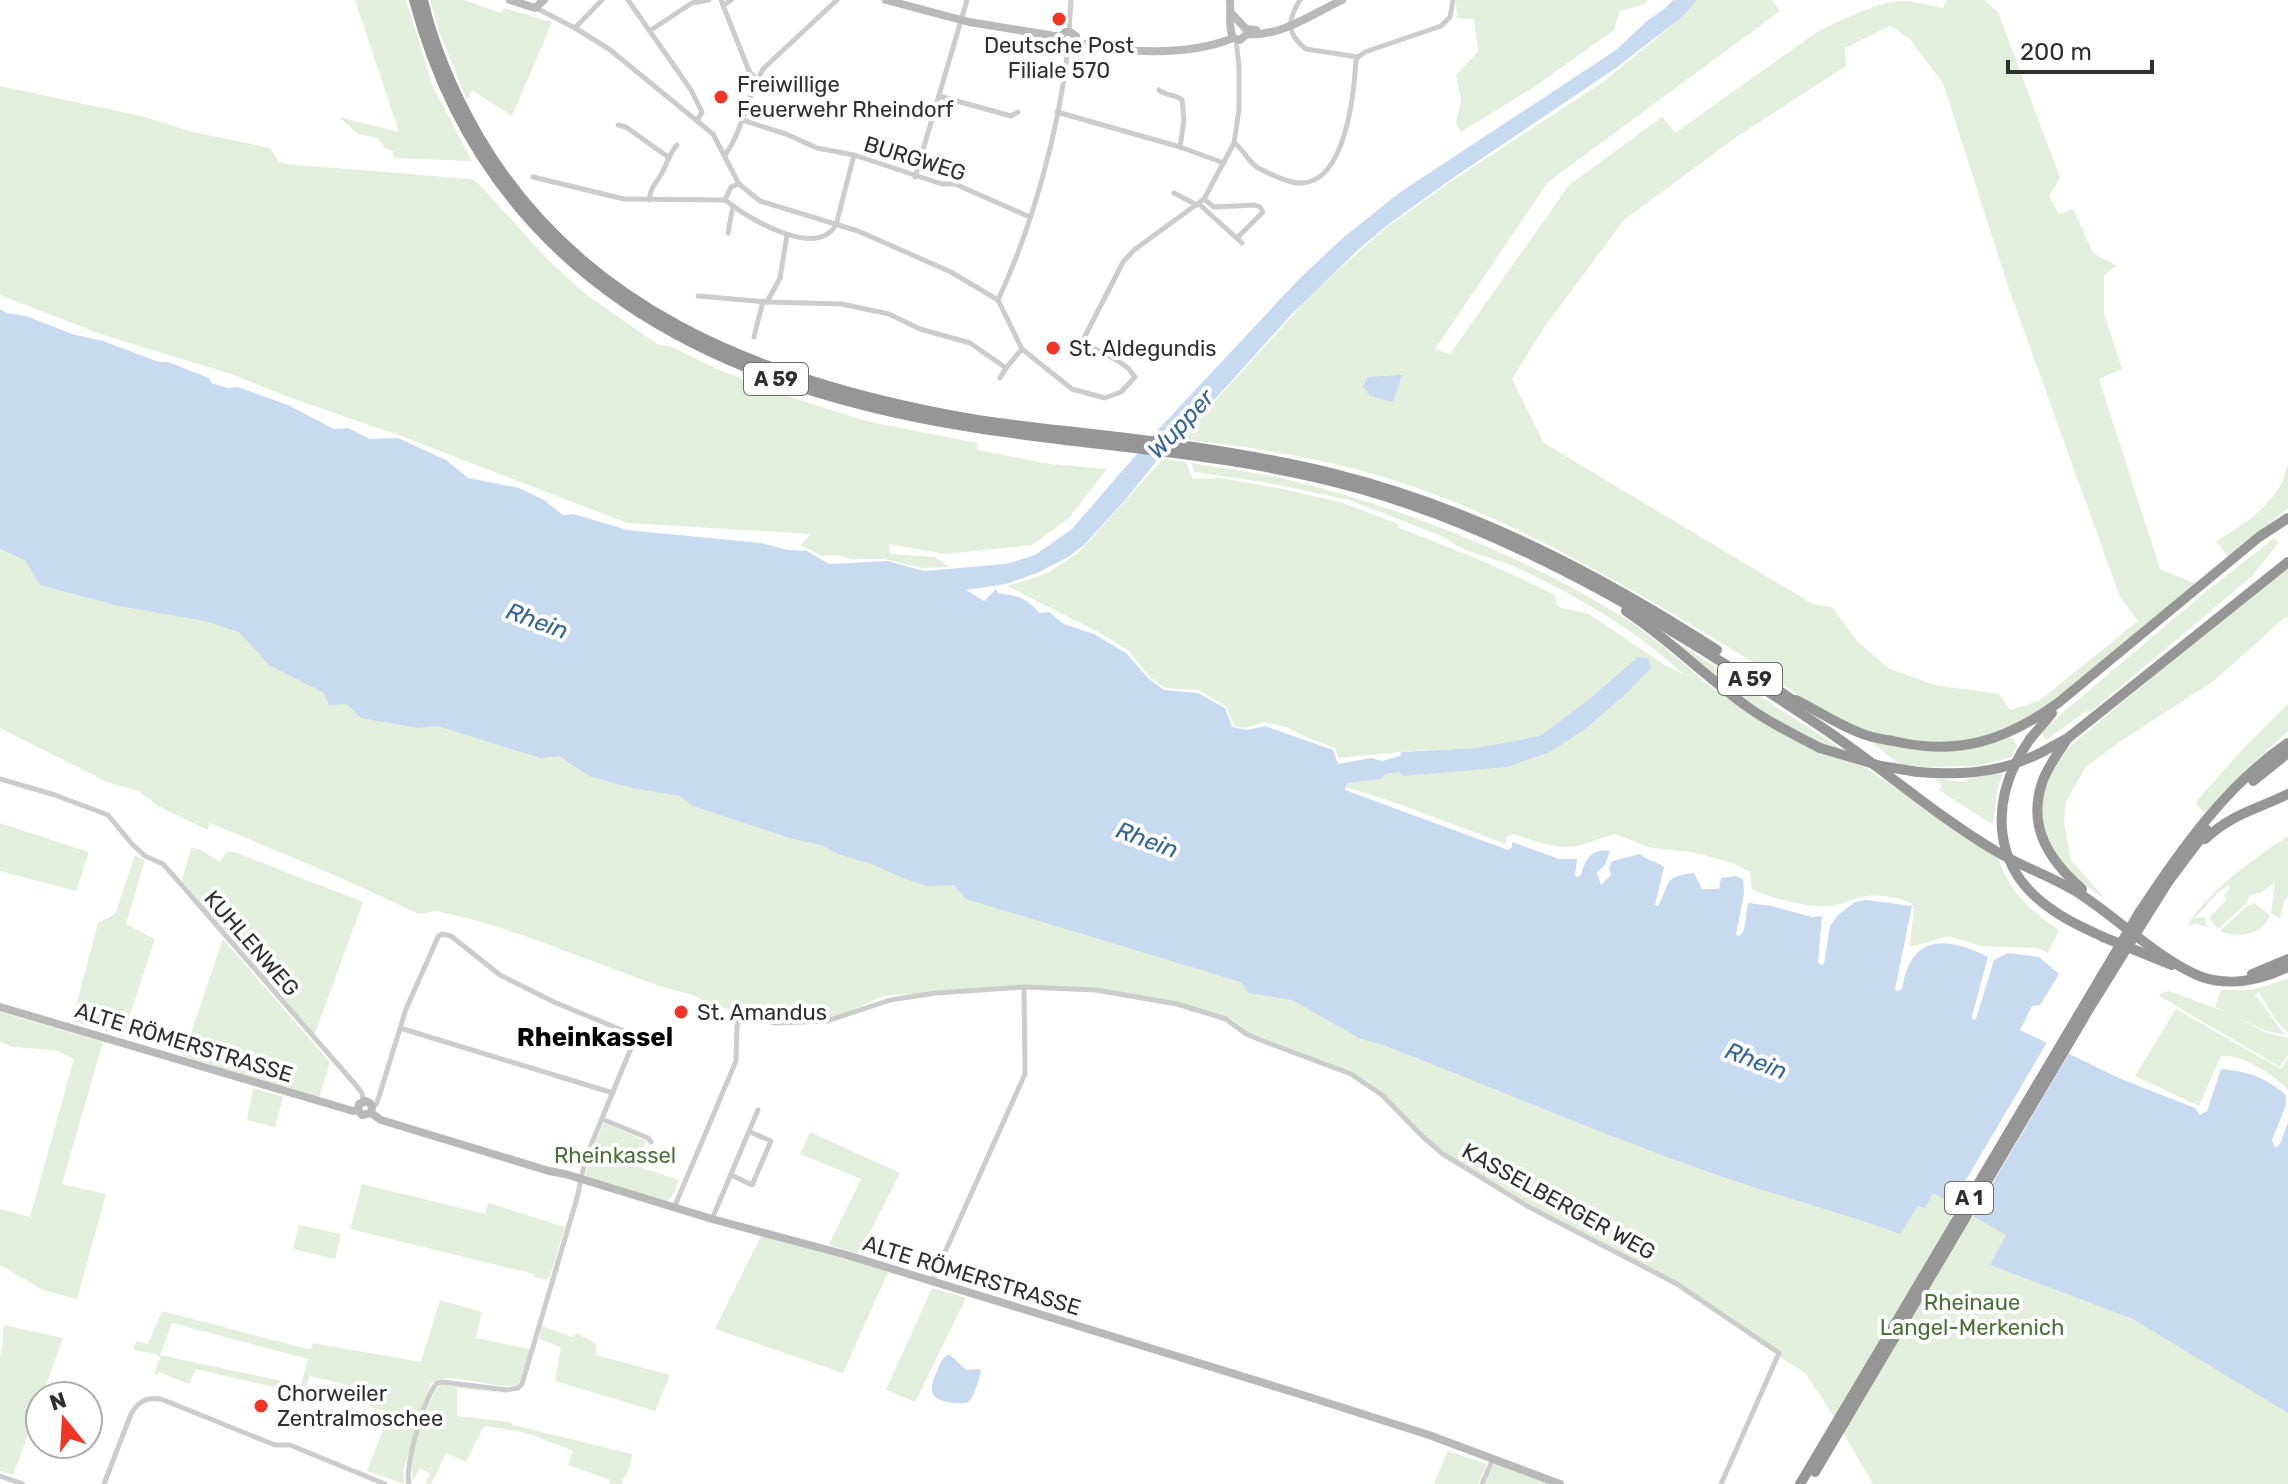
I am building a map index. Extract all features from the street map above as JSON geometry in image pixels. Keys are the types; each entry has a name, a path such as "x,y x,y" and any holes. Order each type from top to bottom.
{"highway":[{"name":"A 59","path":"414,0 422,30 463,126 491,172 521,211 572,263 624,304 694,345 796,386 927,420 1291,463 1341,475 1458,513 1594,576 1678,625 1787,695 1898,774 1931,804 1995,847 2066,880 2127,921 2171,956 2197,971 2218,976 2239,976 2286,965"},
{"name":"A 59","path":"423,0 459,100 503,175 536,216 575,256 641,305 683,330 727,350 852,394 950,415 1101,440"},
{"name":"A 59","path":"1220,455 1361,489 1467,526 1586,580 1719,659 1846,743 1998,853 2076,891 2196,974 2239,982 2265,978 2286,965"},
{"name":"A 59","path":"1787,695 1862,734 1912,745 1957,747 1994,739 2024,726 2058,703 2259,537 2288,518"},
{"path":"1546,562 1653,630 1748,707 1787,732 1820,748 1864,762 1918,772 1960,774 1999,768 2035,756 2068,738 2288,561"},
{"path":"2104,665 2043,722 2013,767 2002,798 2001,829 2009,859 2024,884 2054,911 2103,937 2196,974"},
{"path":"2068,738 2041,785 2038,808 2040,829 2046,848 2059,868 2090,895"},
{"name":"A 1","path":"1800,1484 2082,1005 2189,840 2260,764 2288,743"},
{"name":"A 1","path":"1808,1484 2142,915 2186,857 2246,788 2288,753"},
{"path":"2186,857 2226,821 2288,794"}],"street":[{"path":"510,0 535,8 609,49 713,134 739,184 760,201 858,231 951,272 998,300 1022,349 1072,389 1105,398 1130,384 1135,377 1118,361 1083,340 1123,262 1134,250 1200,203 1234,143 1239,110 1238,33 1230,0"},
{"path":"535,8 544,0"},
{"path":"575,28 602,0"},
{"path":"628,0 696,101 702,112 697,121"},
{"path":"651,30 692,3 709,0"},
{"path":"731,0 722,2 749,71 756,79"},
{"path":"725,155 734,142 756,79 837,0"},
{"path":"886,0 960,21 1075,35 1074,46 1068,48"},
{"path":"915,177 967,0"},
{"path":"1068,48 1061,43 1071,0"},
{"path":"1300,0 1290,16 1289,25 1301,46 1358,57"},
{"path":"1076,42 1103,48 1172,50 1222,41 1238,33 1265,35 1282,30 1342,0"},
{"path":"1234,143 1258,168 1292,182 1303,184 1322,177 1336,157 1340,144 1354,96 1358,57 1441,26 1450,17 1453,0"},
{"path":"998,300 1030,217 1057,112 1068,48"},
{"path":"1159,90 1182,100 1184,120 1180,147"},
{"path":"939,96 1011,116 1018,112"},
{"path":"1057,112 1180,147 1224,163"},
{"name":"BURGWEG","path":"742,120 817,148 854,155 915,177 955,184 1030,217"},
{"path":"618,125 626,127 668,157"},
{"path":"649,200 651,186 677,145"},
{"path":"533,177 624,199 725,200 787,235 809,238 826,235 836,225 854,155"},
{"path":"725,200 731,187 739,184"},
{"path":"1174,193 1214,207 1255,205 1263,212 1239,241 1200,203"},
{"path":"728,233 733,206"},
{"path":"754,337 765,301 780,278 787,235"},
{"path":"698,296 842,304 889,314 920,329 970,343 1006,368"},
{"path":"1000,378 1022,349"},
{"name":"KUHLENWEG","path":"0,779 108,815 145,856 163,864 172,874 354,1083 362,1093 363,1101"},
{"path":"372,1110 377,1103 400,1028 438,937 442,934 451,936 500,975 554,1002 636,1036 586,1157 522,1384 507,1390 437,1383 430,1393 413,1446 408,1467 409,1484"},
{"path":"932,1281 1025,1074 1024,987"},
{"name":"KASSELBERGER WEG","path":"674,1208 736,1061 737,1026 741,1016 776,1023 827,1021 902,998 1024,987 1096,990 1177,1004 1226,1019 1246,1034 1351,1074 1373,1087 1423,1137 1456,1163 1529,1207 1677,1284 1779,1353 1721,1484"},
{"name":"ALTE RÖMERSTRASSE","path":"0,1007 358,1110 362,1115 372,1110"},
{"path":"400,1028 613,1093"},
{"path":"358,1110 363,1101"},
{"name":"ALTE RÖMERSTRASSE","path":"363,1101 368,1102 381,1120 932,1281 1429,1435 1560,1484"},
{"path":"712,1219 758,1110"},
{"path":"602,1119 651,1142"},
{"path":"731,1175 752,1185 771,1141 750,1132"},
{"path":"104,1484 131,1414 137,1404 152,1397 275,1445 290,1445 385,1484"},
{"path":"1482,1484 1494,1458"},
{"path":"0,1476 23,1484"}],"green space":[{"path":"355,0 406,0 433,87 472,161 394,158 393,151 385,148 378,138 358,134 339,117 399,132"},
{"path":"430,0 464,0 501,13 504,8 552,22 512,116 472,90 467,100 440,34"},
{"path":"1456,0 1648,0 1643,5 1620,11 1614,30 1537,85 1461,132 1456,123 1461,100 1456,75 1478,52 1474,19 1457,18"},
{"path":"1697,0 1772,0 1780,11 1548,182 1435,349 1450,354 1569,185 1662,117 1675,133 1817,32 1873,7 1906,1 1943,8 1947,0 1984,0 1998,12 2060,178 2049,196 2059,214 2073,209 2093,253 2117,266 2104,275 2104,313 2122,369 2099,379 2160,569 2197,584 2066,692 2013,727 1984,737 1952,742 1902,739 1872,732 1812,703 1755,667 1756,664 1594,569 1467,507 1365,471 1273,452 1181,439 1313,293 1384,229 1603,82 1682,17","holes":["1890,26 1909,38 1943,83 2008,286 2120,597 2138,621 2039,701 2010,710 1999,694 1934,685 1888,668 1857,641 1832,607 1813,604 1544,443 1512,379 1545,326 1624,220 1735,138 1846,66 1845,48"]},
{"path":"0,86 270,148 279,162 287,164 471,179 584,293 657,344 672,347 778,393 865,421 978,443 977,450 1050,464 1107,469 1069,518 1032,545 945,554 889,544 890,554 935,557 949,567 921,568 884,559 822,556 801,545 810,534 627,523 231,374 103,335 0,295"},
{"name":"Rheinaue Langel-Merkenich","path":"0,424 2288,1279 2288,1484 1873,1484 1806,1374 1675,1286 1443,1153 1367,1081 1247,1032 1230,1018 1199,1009 1069,987 892,995 826,1019 769,1017 705,1002 693,995 659,986 482,922 437,911 419,914 210,823 207,830 158,806 139,791 107,782 0,728"},
{"path":"1163,459 1186,462 1193,479 1221,478 1283,489 1340,502 1399,524 1397,527 1554,594 1558,607 1589,614 1683,674 1646,642 1605,615 1518,568 1349,500 1269,483 1195,472 1191,463 1296,481 1389,509 1508,556 1583,594 1643,631 1713,689 1818,752 1865,767 1998,858 2008,880 2022,899 2059,930 2048,953 2037,948 1981,946 1948,936 1910,945 1914,906 1898,898 1866,896 1825,906 1793,903 1752,889 1750,872 1733,863 1692,852 1651,848 1615,834 1578,846 1562,847 1513,834 1506,837 1506,844 1346,787 1347,783 1382,779 1385,774 1585,729 1624,696 1650,668 1638,657 1540,736 1476,748 1338,758 1335,748 1286,727 1265,722 1245,728 1234,726 1226,707 1199,690 1164,688 1149,676 1129,651 1007,586 1048,573 1079,552"},
{"path":"2288,465 2288,508 2229,557 2216,541 2262,509 2276,492"},
{"path":"2274,538 2279,542 2251,577 2093,710 2086,711 2045,739 2041,731"},
{"path":"2288,563 2288,617 2215,680 2085,768 2066,802 2064,823 2071,860 2106,900 2065,865 2046,836 2041,802 2050,774 2069,747"},
{"path":"1654,627 1846,752 1813,741 1758,711"},
{"path":"2288,704 2288,731 2205,813 2195,803"},
{"path":"2012,737 2017,747 2010,758 1976,766 1922,767 1901,765 1866,738 1975,747"},
{"path":"2003,772 1993,825 1939,790 1942,786 1935,778 1967,782 1967,779"},
{"path":"0,823 89,852 76,891 0,871"},
{"path":"2288,836 2288,896 2280,919 2271,913 2275,882 2262,892 2250,895 2246,904 2218,929 2209,918 2226,900 2224,895 2229,885 2217,893 2195,918 2205,917 2206,925 2210,928 2195,923 2187,926 2220,887"},
{"path":"191,848 200,849 220,862 226,852 234,852 363,902 314,1036 182,881"},
{"path":"135,855 145,860 126,924 155,939 123,1036 72,1021 98,923 115,914"},
{"path":"2254,903 2270,915 2262,927 2242,935 2220,931 2247,906"},
{"path":"223,939 330,1062 319,1098 183,1056"},
{"path":"2288,979 2288,1033 2275,1019 2259,992 2255,995 2285,1035 2266,1031 2215,1007 2221,990 2251,990"},
{"path":"2169,991 2231,1014 2267,1033 2288,1038 2288,1055 2280,1067 2159,996"},
{"path":"2176,1009 2281,1069 2288,1059 2288,1090 2257,1067 2229,1056 2221,1056 2199,1106 2135,1076"},
{"path":"0,1012 103,1042 62,1184 106,1194 77,1299 43,1290 0,1265 0,1209 30,1217 74,1059 55,1050 13,1047 0,1042"},
{"path":"253,1088 283,1097 275,1127 247,1120"},
{"name":"Rheinkassel","path":"604,1123 646,1141 637,1166 679,1180 672,1197 665,1203 585,1178 591,1152"},
{"path":"810,1132 900,1173 859,1254 829,1245 861,1179 800,1154"},
{"path":"362,1184 485,1214 488,1203 565,1227 550,1276 545,1280 533,1277 534,1274 350,1229"},
{"path":"299,1225 341,1234 335,1259 293,1249"},
{"path":"761,1236 889,1270 843,1373 715,1329"},
{"path":"932,1288 966,1298 915,1402 886,1390"},
{"path":"440,1300 482,1312 476,1338 530,1349 517,1385 450,1378 431,1383 403,1471 404,1484 367,1471 390,1412 369,1407 372,1391 310,1376 303,1394 196,1369 189,1384 159,1372 154,1374 160,1358 156,1354 134,1350 136,1341 148,1344 162,1311 308,1349 313,1343 421,1362","holes":["172,1323 308,1359 301,1385 160,1355"]},
{"path":"4,1325 63,1338 48,1380 24,1380 24,1445 13,1475 0,1471"},
{"path":"542,1326 572,1337 577,1333 596,1344 596,1355 670,1375 655,1411 555,1381 561,1347 539,1339"},
{"path":"442,1384 513,1394 457,1388 457,1416 510,1422 632,1454 631,1464 621,1484 609,1484 610,1480 568,1465 573,1451 530,1434 484,1426 466,1462 446,1453 431,1484 425,1484 430,1474 420,1468 413,1481 413,1460 420,1430 436,1390"},
{"path":"1448,1451 1487,1464 1478,1484 1434,1484"},
{"path":"1495,1462 1549,1484 1485,1484"}],"water":[{"path":"1673,0 1697,0 1682,17 1616,68 1450,180 1358,250 1291,315 1159,458 1084,545 1037,573 1006,584 966,590 984,601 996,589 998,593 1021,598 1039,613 1049,612 1064,624 1094,634 1126,653 1148,678 1164,690 1198,693 1225,708 1232,727 1247,730 1265,726 1333,750 1338,764 1371,758 1382,761 1400,756 1401,752 1476,748 1540,736 1638,657 1648,658 1651,668 1624,696 1585,729 1550,752 1507,767 1403,776 1399,772 1385,774 1382,779 1347,783 1345,790 1508,850 1512,842 1559,859 1577,859 1577,877 1590,856 1598,851 1610,851 1605,865 1597,873 1601,885 1611,875 1609,868 1612,861 1640,854 1664,867 1655,905 1658,906 1668,882 1676,877 1694,873 1702,889 1719,889 1721,878 1735,876 1743,879 1744,893 1736,935 1740,936 1744,930 1748,903 1812,917 1822,916 1820,965 1824,964 1830,926 1855,902 1866,900 1912,906 1897,991 1902,989 1913,958 1922,949 1945,943 1973,950 1988,957 1973,1020 1976,1019 1994,960 2008,953 2039,957 2059,974 2040,1005 2032,1006 2020,1030 2121,1079 2195,1108 2200,1115 2207,1111 2221,1069 2248,1074 2270,1083 2286,1095 2286,1105 2272,1140 2275,1148 2280,1144 2288,1122 2288,1413 2133,1319 1990,1265 2006,1235 1933,1193 1925,1208 1918,1206 1900,1234 1744,1184 1359,1038 1292,1000 1248,993 1241,982 966,899 954,885 927,886 838,854 822,845 793,839 693,806 680,796 632,788 589,776 559,756 540,758 438,726 418,728 361,718 347,704 329,705 324,693 269,665 239,632 205,621 119,606 40,585 25,560 0,549 0,309 159,362 168,362 209,378 211,383 228,388 238,387 288,405 334,429 348,428 370,439 398,438 446,460 468,478 519,488 544,500 563,515 574,514 627,530 761,543 807,551 829,564 888,561 924,571 1006,564 1035,555 1072,529 1155,433 1301,277 1344,237 1399,193 1616,50"},
{"path":"1402,375 1393,402 1370,396 1363,387 1367,377"},
{"path":"949,1354 966,1370 979,1369 981,1372 973,1396 966,1403 946,1402 933,1394 935,1377 942,1360"}],"pier":[{"path":"2049,1039 2071,1050 1971,1220 1950,1207"}],"place":[{"name":"Deutsche Post Filiale 570","path":"1059,19"},
{"name":"Freiwillige Feuerwehr Rheindorf","path":"721,97"},
{"name":"St. Aldegundis","path":"1053,348"},
{"name":"St. Amandus","path":"681,1012"},
{"name":"Chorweiler Zentralmoschee","path":"261,1406"}],"district":[{"name":"Rheinkassel","path":"595,1037"}],"water label":[{"name":"Wupper","path":"1181,424"},
{"name":"Rhein","path":"537,621"},
{"name":"Rhein","path":"1147,840"},
{"name":"Rhein","path":"1756,1061"}]}
